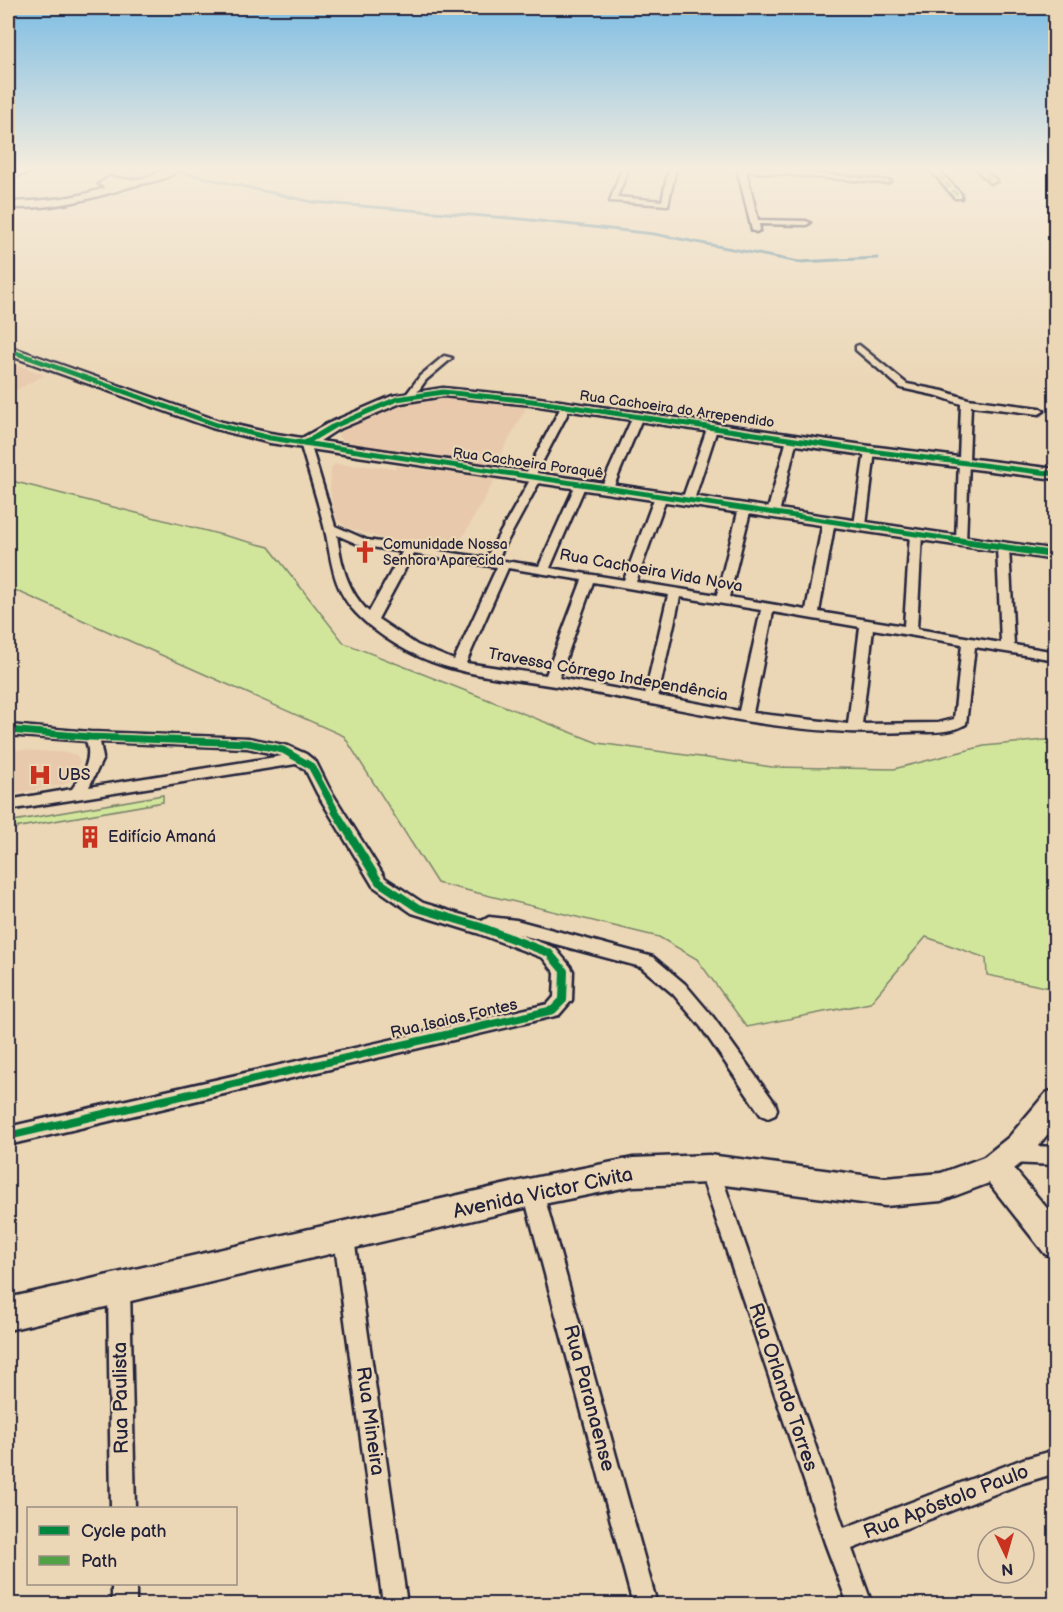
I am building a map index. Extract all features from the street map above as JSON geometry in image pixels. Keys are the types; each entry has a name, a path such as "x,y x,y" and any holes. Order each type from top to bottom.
{"street":[{"path":"859,348 904,386 940,393 966,402 1039,411"},
{"name":"Rua Cachoeira Poraquê","path":"8,350 217,425 305,443 1056,555"},
{"path":"410,396 423,378 447,358"},
{"name":"Rua Cachoeira do Arrependido","path":"305,443 332,427 410,396 443,392 566,406 963,464 1056,474"},
{"path":"962,541 966,402"},
{"path":"490,562 566,406"},
{"path":"607,488 639,416"},
{"path":"688,500 713,426"},
{"path":"773,513 792,439"},
{"path":"305,443 330,528"},
{"path":"860,525 870,451"},
{"path":"543,570 581,484"},
{"path":"629,584 661,496"},
{"path":"722,600 745,508"},
{"path":"812,614 830,521"},
{"name":"Rua Cachoeira Vida Nova","path":"330,528 364,543 409,551 590,577 1056,656"},
{"name":"Travessa Córrego Independência","path":"330,528 335,570 343,588 371,620 412,646 458,666 552,680 745,717 854,729 955,725 961,721 962,716 969,640"},
{"path":"910,631 916,534"},
{"path":"1003,547 1008,648"},
{"path":"371,620 409,551"},
{"path":"458,666 504,564"},
{"path":"552,680 590,577"},
{"path":"651,699 675,592"},
{"path":"745,717 768,608"},
{"path":"854,729 867,624"},
{"path":"8,730 90,737 261,744 301,758"},
{"path":"77,793 93,769 96,753 94,742 90,737"},
{"path":"8,805 301,758"},
{"name":"Rua Isaias Fontes","path":"8,1136 553,1010 562,1000 564,971 549,953 459,920 418,908 379,882 322,789 311,766 301,758"},
{"path":"459,920 516,927 646,962 679,989 706,1022 768,1109"},
{"name":"Avenida Victor Civita","path":"8,1314 344,1238 533,1192 633,1173 709,1169 885,1192 941,1188 1002,1160 1019,1147 1056,1102"},
{"path":"1056,1156 1002,1160 1056,1242"},
{"name":"Rua Orlando Torres","path":"709,1169 860,1605"},
{"name":"Rua Paranaense","path":"533,1192 645,1605"},
{"name":"Rua Mineira","path":"344,1238 395,1605"},
{"name":"Rua Paulista","path":"120,1288 123,1507"},
{"name":"Rua Apóstolo Paulo","path":"837,1543 1023,1471 1056,1461"},
{"path":"124,1585 124,1605"}],"shaded area":[{"path":"8,361 45,375 8,394"},
{"path":"427,398 526,408 494,466 351,446 338,436 343,429 404,404"},
{"path":"335,464 395,468 396,466 495,479 455,551 391,541 346,527 335,518 330,489 331,468"},
{"name":"UBS","path":"8,749 68,753 76,755 80,761 69,781 61,785 8,795"}],"green space":[{"path":"8,480 269,547 344,643 598,743 772,767 894,769 984,746 1055,739 1055,989 987,975 986,958 926,937 870,1003 747,1027 697,959 659,937 437,883 344,736 8,587"},
{"path":"163,795 163,802 8,829 8,822"}],"waterway":[{"path":"702,243 799,262 877,258"}],"cycle path":[{"path":"8,350 217,425 270,438 1056,555"},
{"path":"305,443 332,427 397,399 443,392 532,401 870,451 1056,474"},
{"path":"8,730 90,737 248,743 283,750 311,766 322,789 379,882 418,908 481,927 549,953 564,971 563,1000 553,1010 8,1136"}],"place":[{"name":"Comunidade Nossa Senhora Aparecida","path":"365,552"},
{"name":"UBS","path":"40,775"},
{"name":"Edifício Amaná","path":"90,837"}]}
